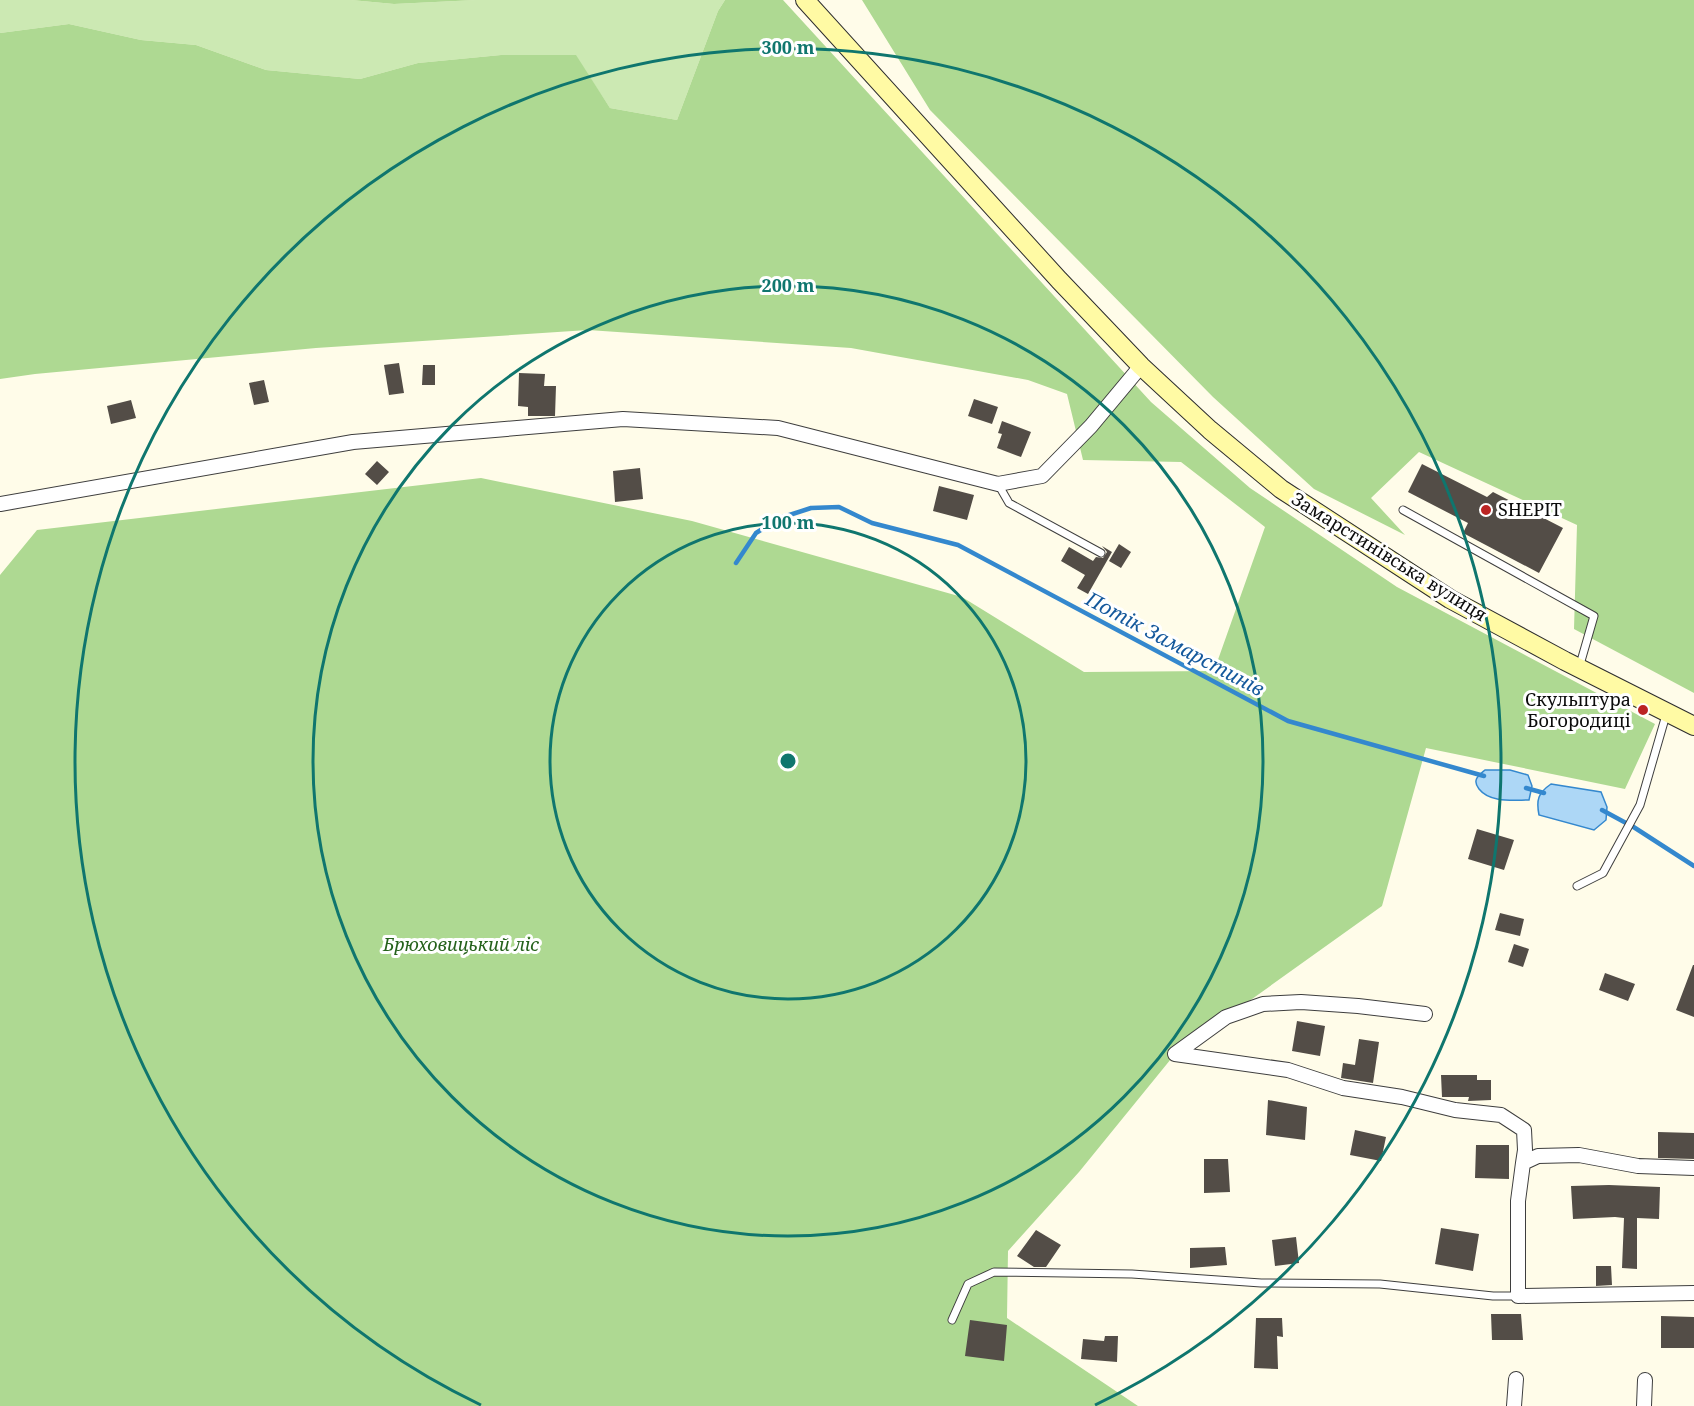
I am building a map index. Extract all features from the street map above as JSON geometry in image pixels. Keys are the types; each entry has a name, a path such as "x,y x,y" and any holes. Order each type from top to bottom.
{"main road":[{"name":"Замарстинівська вулиця","path":"805,0 1059,280 1141,366 1210,430 1281,489 1450,599 1694,726"}],"street":[{"path":"0,504 353,442 623,419 778,428 998,484 1042,476 1091,426 1141,366"},
{"path":"1425,1014 1301,1002 1263,1004 1226,1017 1175,1054 1288,1070 1343,1088 1402,1096 1455,1110 1501,1116 1524,1130 1525,1150 1518,1201 1518,1296 1694,1293"},
{"path":"1523,1163 1538,1156 1579,1155 1638,1166 1694,1168"},
{"path":"1514,1406 1516,1379"},
{"path":"1644,1406 1645,1380"}],"lane":[{"path":"998,484 1009,503 1101,553"},
{"path":"1402,510 1594,616 1579,668"},
{"path":"1577,886 1603,873 1640,805 1666,712"},
{"path":"952,1320 968,1284 994,1272 1132,1274 1261,1283 1380,1284 1493,1296 1518,1296"}],"green space":[{"path":"0,0 351,0 394,4 476,0 725,0 718,11 677,120 610,108 575,55 501,55 418,63 360,79 266,70 196,45 141,40 69,24 0,33"},
{"path":"351,0 476,0 394,4"},
{"name":"Брюховицький ліс","path":"725,0 783,0 1151,402 1250,488 1397,587 1655,724 1625,789 1426,748 1382,906 1175,1054 1079,1172 1008,1251 1007,1318 1138,1406 0,1406 0,575 37,530 481,478 692,521 962,597 1084,672 1214,671 1265,527 1181,462 1083,460 1067,394 1028,380 851,348 588,330 316,348 0,379 0,33 69,24 141,40 196,45 266,70 360,79 418,63 501,55 576,55 610,108 677,120 718,11"},
{"path":"862,0 1694,0 1694,693 1574,629 1577,525 1419,452 1371,498 1405,535 1314,489 1213,397 930,110"}],"water":[{"path":"1485,770 1510,770 1528,775 1532,786 1529,800 1502,800 1489,797 1479,789 1476,781"},
{"path":"1551,784 1601,792 1607,807 1606,820 1594,830 1539,815 1539,797"}],"building":[{"path":"399,363 404,393 389,395 384,365"},
{"path":"423,365 435,365 435,385 422,385"},
{"path":"519,373 545,374 544,386 556,386 555,416 528,416 528,407 518,406"},
{"path":"264,380 269,402 254,405 249,383"},
{"path":"974,399 998,407 992,424 968,416"},
{"path":"131,400 136,418 111,424 107,406"},
{"path":"1002,421 1031,432 1021,457 997,448 1002,434 998,433"},
{"path":"377,461 389,472 377,485 365,474"},
{"name":"SHEPIT","path":"1422,464 1487,497 1493,492 1563,528 1539,573 1463,533 1468,523 1408,492"},
{"path":"640,468 643,499 615,502 613,471"},
{"path":"939,486 974,495 967,520 933,511"},
{"path":"1119,544 1131,552 1121,568 1109,561"},
{"path":"1102,546 1112,552 1088,594 1077,588 1085,575 1061,561 1069,547 1093,561 1096,557 1103,558 1107,552"},
{"path":"1477,829 1514,840 1504,870 1468,859"},
{"path":"1500,913 1524,919 1520,936 1495,930"},
{"path":"1514,944 1529,949 1523,967 1508,962"},
{"path":"1694,965 1694,1017 1676,1010"},
{"path":"1605,973 1635,984 1628,1001 1599,990"},
{"path":"1297,1021 1325,1026 1320,1056 1292,1051"},
{"path":"1359,1039 1379,1042 1373,1083 1341,1078 1343,1063 1355,1065"},
{"path":"1441,1075 1477,1075 1477,1080 1491,1080 1491,1100 1468,1101 1469,1097 1442,1097"},
{"path":"1268,1100 1307,1107 1305,1140 1266,1135"},
{"path":"1355,1130 1386,1137 1381,1161 1350,1155"},
{"path":"1658,1132 1694,1133 1694,1159 1658,1158"},
{"path":"1476,1145 1509,1145 1509,1179 1475,1178"},
{"path":"1204,1159 1228,1159 1230,1192 1204,1193"},
{"path":"1571,1186 1660,1187 1659,1219 1637,1218 1637,1269 1622,1268 1624,1218 1573,1219"},
{"path":"1441,1228 1479,1234 1473,1271 1435,1264"},
{"path":"1036,1230 1061,1245 1046,1267 1034,1267 1017,1256"},
{"path":"1296,1237 1299,1263 1275,1266 1272,1240"},
{"path":"1225,1247 1227,1265 1190,1268 1190,1248"},
{"path":"1596,1266 1611,1266 1612,1285 1596,1286"},
{"path":"1491,1314 1521,1314 1523,1340 1492,1340"},
{"path":"1661,1316 1694,1317 1694,1348 1661,1348"},
{"path":"1256,1318 1282,1318 1283,1337 1277,1336 1278,1369 1254,1368"},
{"path":"970,1320 1007,1325 1004,1361 965,1356"},
{"path":"1105,1336 1118,1336 1117,1362 1081,1359 1083,1339 1104,1341"}],"waterway":[{"name":"Потік Замарстинів","path":"736,563 756,533 780,518 811,508 839,507 872,523 958,545 1288,721 1484,776"},
{"name":"Потік Замарстинів","path":"1526,788 1544,793"},
{"name":"Потік Замарстинів","path":"1602,810 1626,823"},
{"name":"Потік Замарстинів","path":"1632,826 1694,866"}],"place":[{"name":"SHEPIT","path":"1486,510"},
{"name":"Скульптура Богородиці","path":"1643,710"}]}
